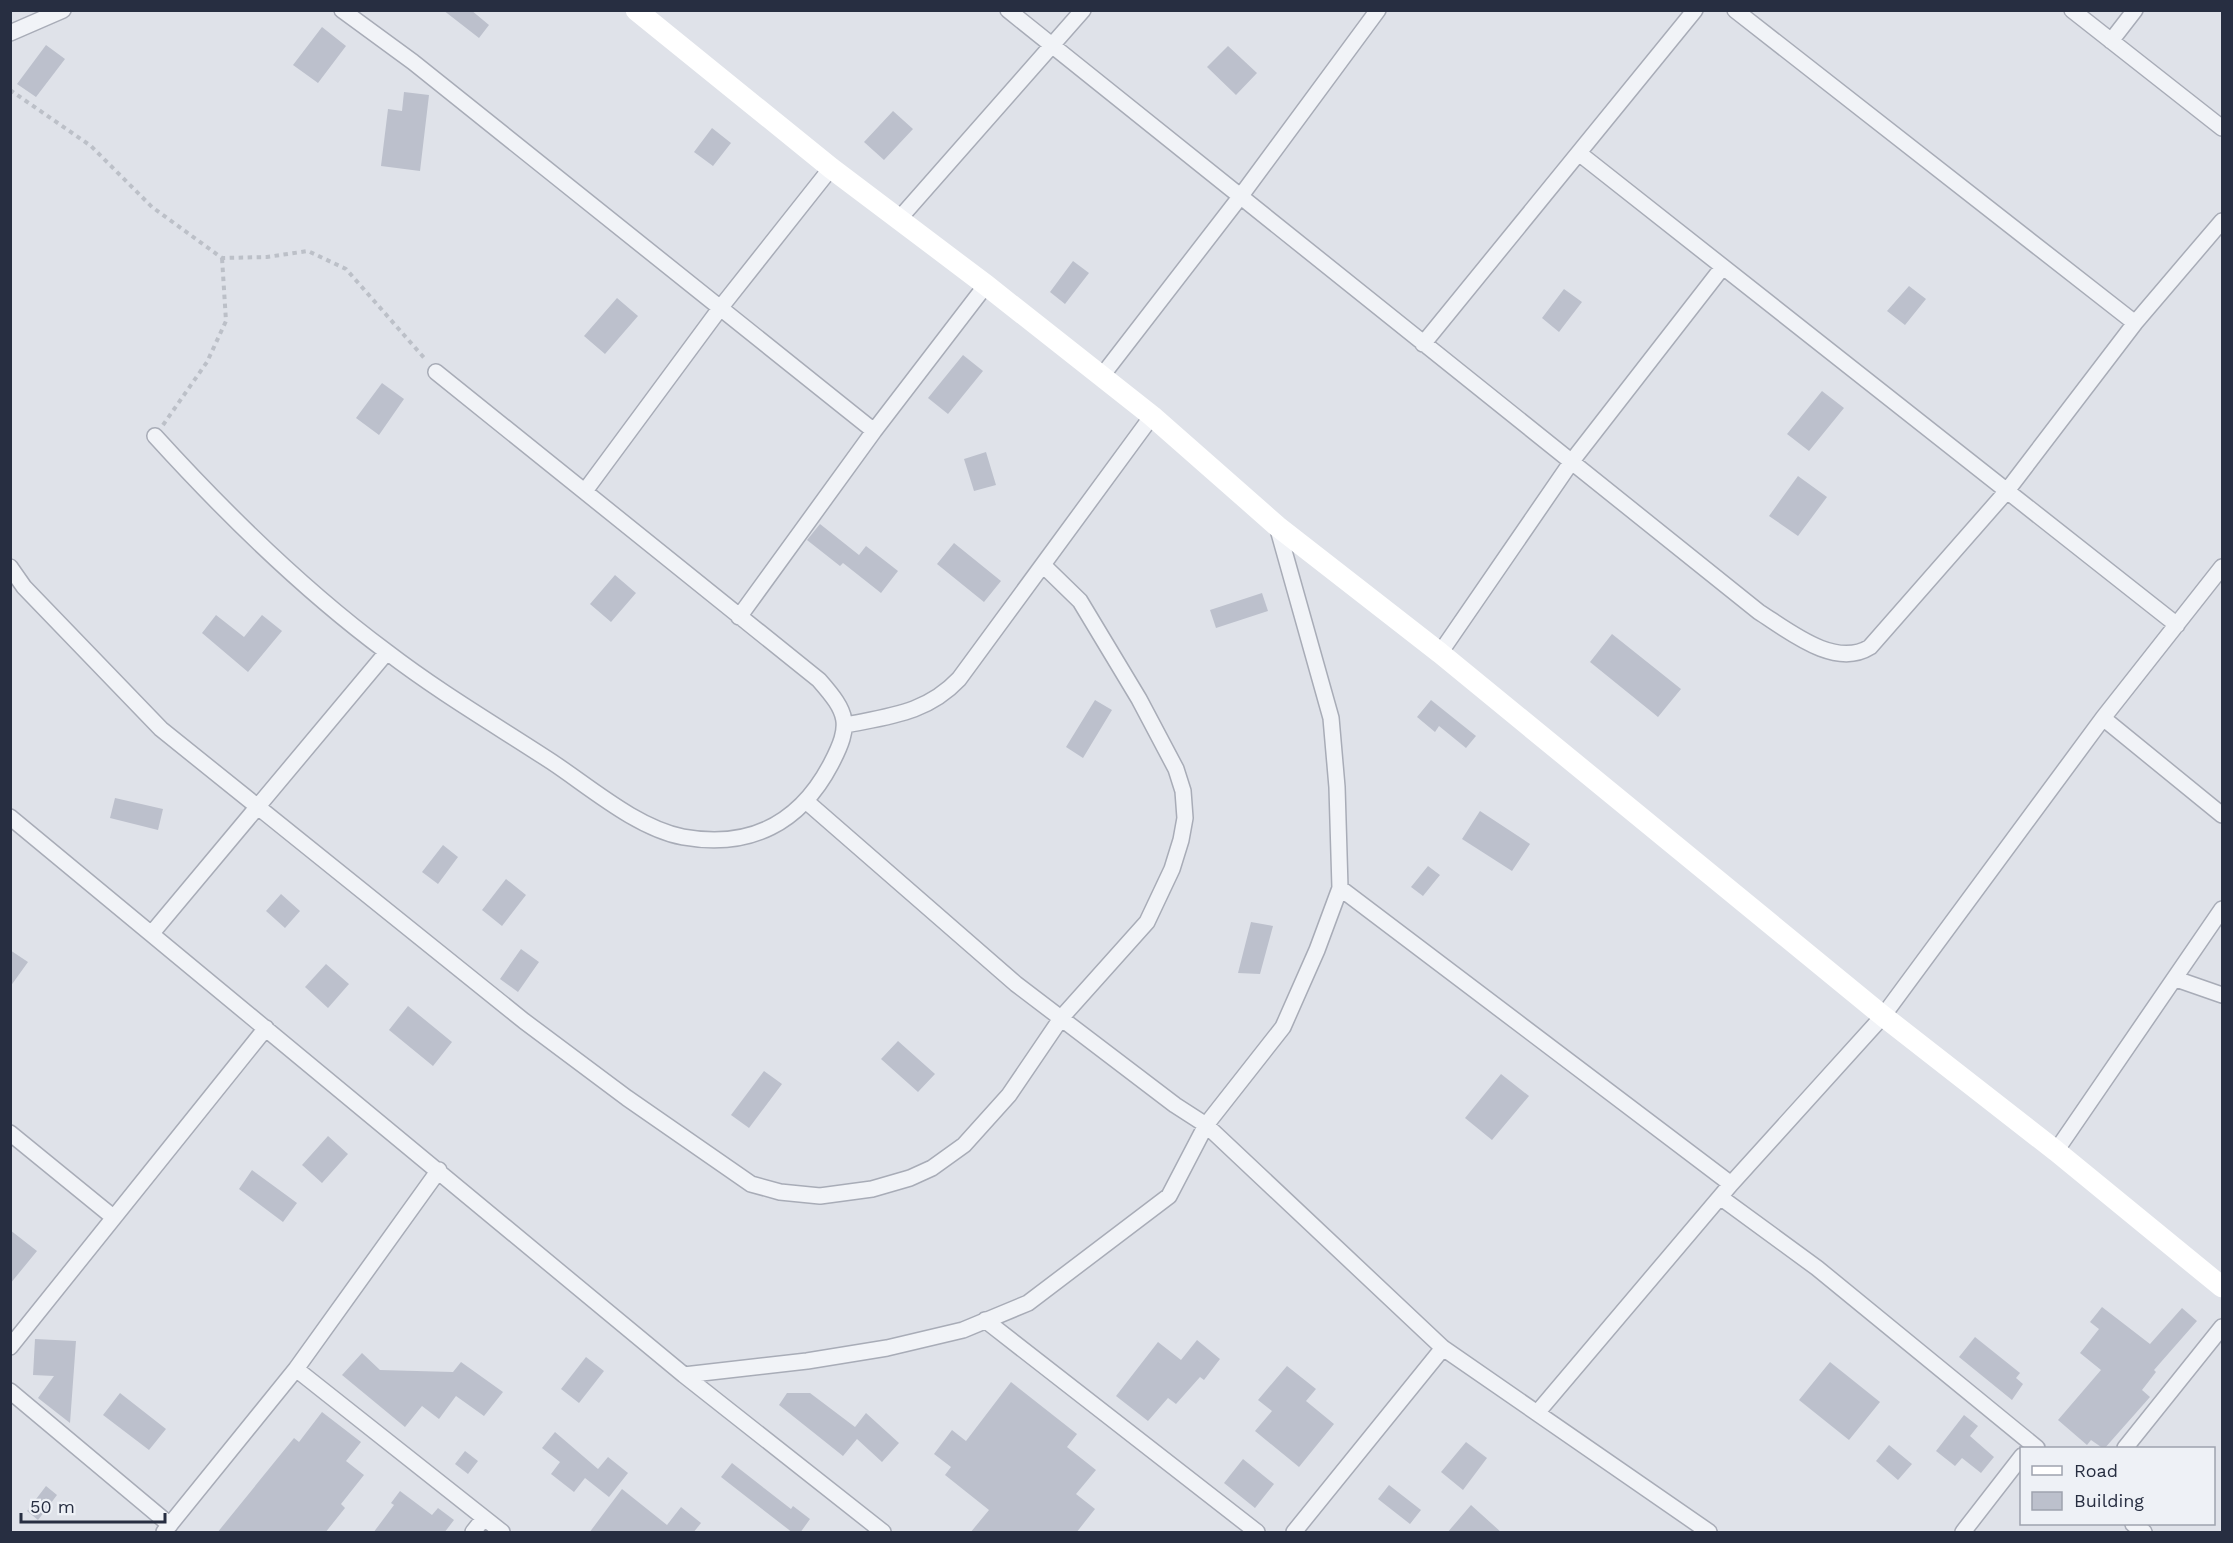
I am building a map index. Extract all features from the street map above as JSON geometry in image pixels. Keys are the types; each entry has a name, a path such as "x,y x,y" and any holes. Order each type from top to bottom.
{"street":[{"path":"10,33 63,10"},
{"path":"342,10 413,62 874,431"},
{"path":"636,10 831,168 986,285 1152,416 1277,526 1440,653 1883,1016 2056,1151 2223,1287"},
{"path":"1008,10 1759,612 1791,633 1826,650 1852,656 1870,647 2006,492 2135,323 2223,221"},
{"path":"899,219 1083,10"},
{"path":"1101,377 1240,197 1378,10"},
{"path":"1424,344 1695,10"},
{"path":"1735,10 2135,323"},
{"path":"2072,10 2223,128"},
{"path":"2111,41 2135,10"},
{"path":"1580,154 2177,625"},
{"path":"585,491 721,307 831,168"},
{"path":"1440,653 1572,461 1722,267"},
{"path":"739,617 874,431 986,285"},
{"path":"155,436 202,487 278,561 387,652 658,831 714,840 746,837 776,826 807,802 840,746 846,725 836,700 819,680 436,372"},
{"path":"846,725 914,710 945,694 959,679 1152,416"},
{"path":"684,1375 807,1361 887,1348 963,1330 1028,1303 1169,1196 1206,1125 1283,1027 1317,950 1340,888 1337,787 1331,718 1277,526"},
{"path":"10,567 24,587 161,729 524,1021 627,1098 751,1184 780,1192 820,1196 872,1189 932,1168 964,1145 1010,1095 1062,1017 1147,922 1172,869 1185,818 1183,791 1176,769 1138,699 1080,602 1043,565"},
{"path":"1537,1413 1731,1184 1883,1016 2103,718 2223,567"},
{"path":"152,933 387,652"},
{"path":"2103,718 2223,815"},
{"path":"807,802 1016,984 1175,1105 1206,1125 1443,1348 1709,1533"},
{"path":"10,817 684,1375 883,1533"},
{"path":"1340,888 1731,1184"},
{"path":"2056,1151 2223,909"},
{"path":"2176,979 2223,995"},
{"path":"10,1347 266,1028"},
{"path":"10,1133 113,1217"},
{"path":"10,1391 167,1529 296,1369 439,1170"},
{"path":"1720,1197 1808,1261 2032,1447"},
{"path":"985,1320 1257,1533"},
{"path":"2127,1447 2223,1327"},
{"path":"1294,1533 1443,1348"},
{"path":"296,1369 502,1533"},
{"path":"1963,1533 2020,1459"},
{"path":"473,1533 484,1518"}],"path":[{"path":"10,90 91,146 152,207 222,258 267,257 308,251 346,269 436,372"},
{"path":"155,436 207,362 226,321 222,258"}],"building":[{"path":"443,10 471,10 489,25 479,38"},
{"path":"322,27 346,46 318,83 293,65"},
{"path":"46,45 65,59 36,97 17,84"},
{"path":"1228,46 1257,73 1236,95 1207,67"},
{"path":"404,92 429,95 420,171 381,166 388,109 402,111"},
{"path":"893,111 913,129 884,160 864,142"},
{"path":"712,128 731,143 713,166 694,152"},
{"path":"1073,261 1089,273 1065,304 1050,292"},
{"path":"1909,286 1926,299 1905,325 1887,311"},
{"path":"1564,289 1582,302 1559,332 1542,318"},
{"path":"617,298 638,316 605,354 584,336"},
{"path":"963,355 983,371 948,414 928,398"},
{"path":"382,383 404,399 379,435 356,418"},
{"path":"1822,391 1844,408 1809,451 1787,434"},
{"path":"986,452 996,485 974,491 964,459"},
{"path":"1798,476 1827,497 1798,536 1769,516"},
{"path":"820,524 859,555 866,546 898,571 881,593 843,563 840,566 807,540"},
{"path":"954,543 1001,581 984,602 937,564"},
{"path":"615,575 636,593 611,622 590,604"},
{"path":"1262,593 1268,611 1216,628 1210,610"},
{"path":"216,615 244,637 262,615 282,631 248,672 202,633"},
{"path":"1612,634 1681,689 1658,717 1590,662"},
{"path":"1095,700 1112,710 1083,758 1066,747"},
{"path":"1431,700 1476,736 1466,748 1439,726 1435,732 1417,717"},
{"path":"115,798 163,809 158,830 110,818"},
{"path":"1480,811 1530,844 1512,871 1462,839"},
{"path":"443,845 458,857 438,884 422,872"},
{"path":"1428,866 1440,875 1423,896 1411,887"},
{"path":"506,879 526,895 502,926 482,910"},
{"path":"281,894 300,911 285,928 266,911"},
{"path":"1251,922 1273,926 1260,974 1238,973"},
{"path":"521,949 539,962 518,992 500,979"},
{"path":"10,950 28,962 10,987"},
{"path":"326,964 349,984 328,1008 305,987"},
{"path":"408,1006 452,1042 433,1066 389,1030"},
{"path":"898,1041 935,1074 918,1092 881,1059"},
{"path":"764,1071 782,1084 749,1128 731,1115"},
{"path":"1501,1074 1529,1096 1492,1140 1465,1118"},
{"path":"328,1136 348,1154 322,1183 302,1165"},
{"path":"252,1170 297,1203 283,1222 239,1189"},
{"path":"10,1230 37,1251 10,1284"},
{"path":"2102,1307 2150,1344 2182,1308 2197,1321 2154,1370 2156,1372 2142,1390 2150,1397 2106,1447 2101,1447 2091,1440 2087,1445 2058,1420 2101,1370 2080,1353 2099,1329 2090,1322"},
{"path":"1975,1337 2020,1373 2016,1378 2023,1384 2012,1400 1959,1357"},
{"path":"35,1339 76,1341 70,1423 38,1398 54,1376 33,1375"},
{"path":"1197,1340 1220,1359 1204,1380 1200,1377 1176,1404 1168,1398 1148,1421 1116,1396 1158,1342 1181,1360"},
{"path":"362,1353 380,1370 453,1372 461,1362 503,1392 484,1416 456,1396 439,1419 422,1406 405,1427 342,1375"},
{"path":"586,1357 604,1371 579,1403 561,1389"},
{"path":"1830,1362 1880,1402 1849,1440 1799,1400"},
{"path":"1287,1366 1316,1389 1306,1401 1334,1424 1299,1467 1255,1431 1272,1411 1258,1400"},
{"path":"1011,1382 1077,1434 1067,1447 1096,1470 1076,1494 1095,1509 1076,1533 970,1533 989,1510 945,1475 951,1467 934,1454 952,1430 966,1441"},
{"path":"120,1393 166,1429 149,1450 103,1415"},
{"path":"787,1393 810,1393 855,1427 866,1413 899,1443 882,1462 857,1439 843,1456 779,1405"},
{"path":"322,1412 361,1442 346,1461 364,1475 341,1504 345,1508 325,1533 217,1533 294,1438 299,1442"},
{"path":"1964,1415 1978,1426 1970,1436 1994,1457 1981,1473 1962,1458 1955,1466 1936,1451"},
{"path":"555,1432 598,1469 608,1457 628,1473 609,1497 585,1478 574,1492 551,1474 560,1462 542,1448"},
{"path":"1466,1442 1487,1458 1463,1490 1441,1472"},
{"path":"1889,1445 1912,1464 1898,1480 1876,1461"},
{"path":"465,1451 478,1461 468,1474 455,1464"},
{"path":"1243,1459 1274,1484 1255,1508 1224,1483"},
{"path":"732,1463 791,1509 793,1506 810,1519 800,1533 793,1533 721,1477"},
{"path":"1389,1485 1421,1510 1410,1524 1378,1499"},
{"path":"46,1486 57,1495 38,1520 27,1511"},
{"path":"622,1489 667,1525 681,1507 701,1523 693,1533 589,1533"},
{"path":"400,1491 432,1515 438,1508 454,1520 444,1533 373,1533 394,1505 391,1503"},
{"path":"1471,1505 1502,1533 1447,1533"}]}
